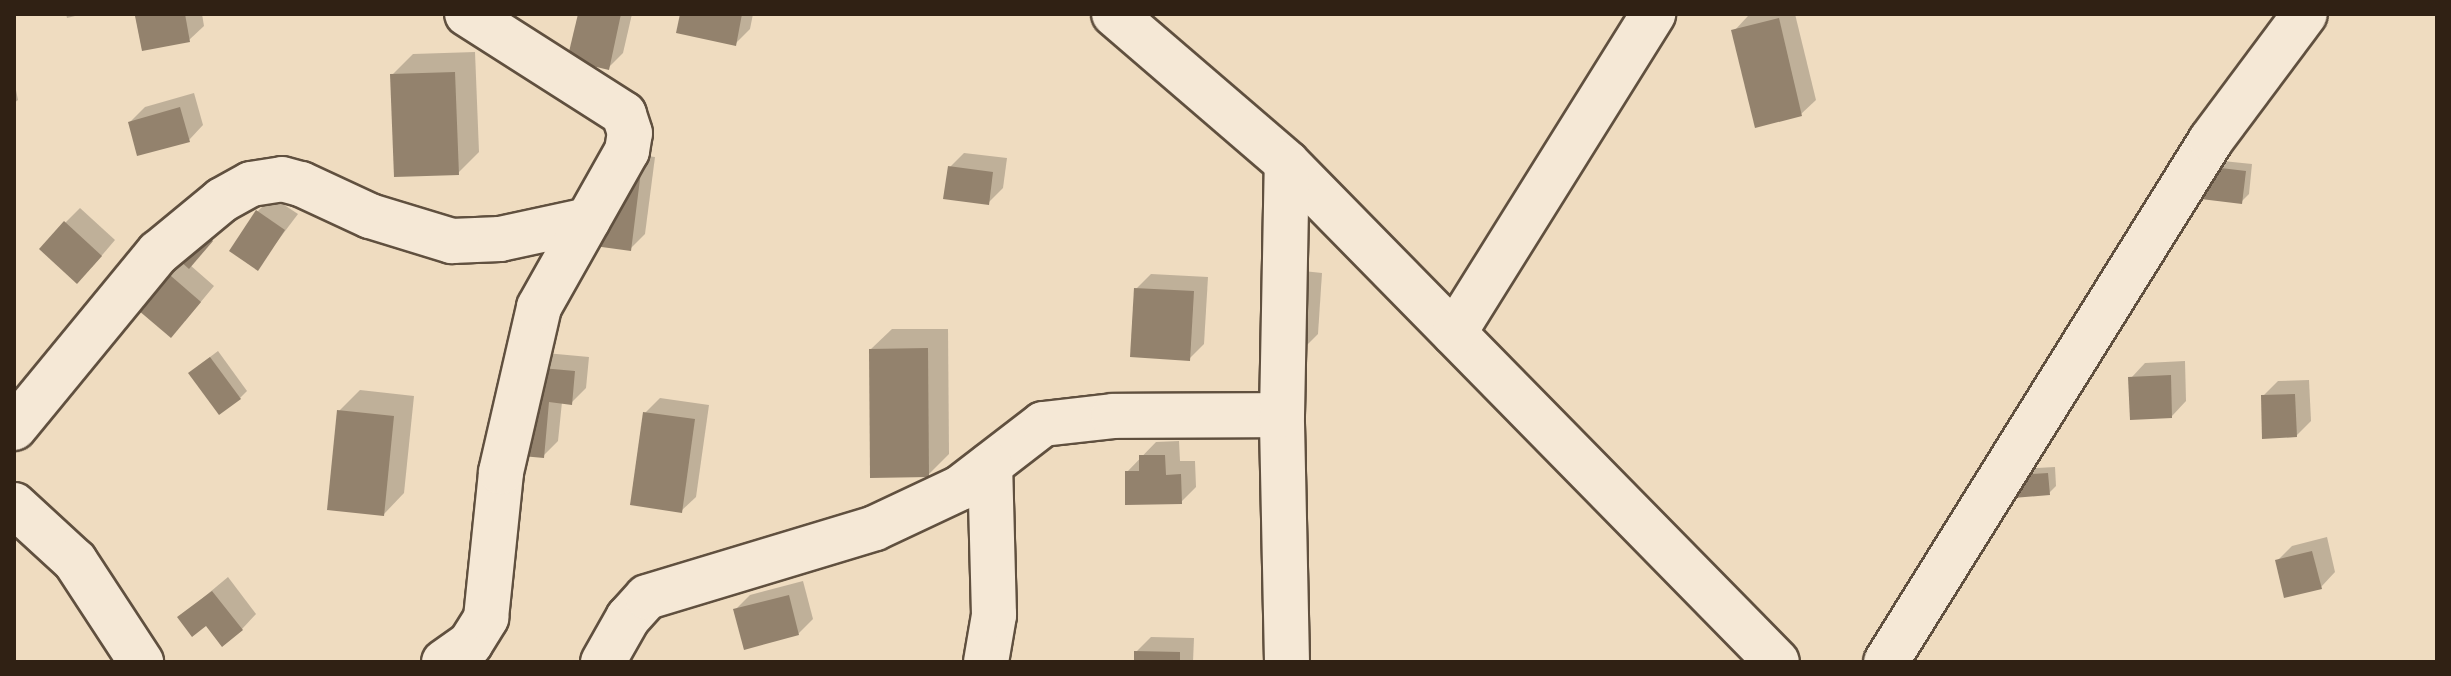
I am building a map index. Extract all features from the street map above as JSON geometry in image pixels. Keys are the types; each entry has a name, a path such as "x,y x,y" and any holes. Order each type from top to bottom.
{"street":[{"path":"444,662 470,644 486,618 501,472 517,386 539,307 627,151 630,133 624,114 467,14"},
{"path":"1114,14 1287,163 1777,662"},
{"path":"1454,333 1653,14"},
{"path":"1886,662 2211,140 2305,14"},
{"path":"1287,163 1282,415 1287,662"},
{"path":"14,428 158,253 222,200 251,184 282,179 301,184 370,216 452,241 500,239 588,220"},
{"path":"603,662 628,618 647,597 875,528 960,488 1043,424 1113,416 1282,415"},
{"path":"986,662 994,615 990,465"},
{"path":"14,505 75,561 141,662"}],"building":[{"path":"185,14 190,42 142,51 135,16"},
{"path":"578,14 621,14 609,70 567,60"},
{"path":"680,14 742,14 736,46 676,33"},
{"path":"1779,18 1802,116 1755,128 1731,30"},
{"path":"455,72 459,175 394,177 390,74"},
{"path":"180,107 190,142 137,156 128,122"},
{"path":"597,165 641,171 631,251 587,245"},
{"path":"948,166 993,172 989,205 943,199"},
{"path":"2204,166 2246,171 2242,204 2201,199"},
{"path":"256,210 285,230 258,271 229,251"},
{"path":"185,215 213,241 189,269 160,243"},
{"path":"64,221 102,256 77,284 39,249"},
{"path":"156,263 201,302 171,338 125,299"},
{"path":"1134,288 1194,291 1190,361 1130,357"},
{"path":"928,348 929,477 870,478 869,349"},
{"path":"210,357 241,399 219,415 188,373"},
{"path":"507,365 575,371 572,405 549,402 544,458 499,454"},
{"path":"2171,375 2172,418 2130,420 2128,377"},
{"path":"2295,394 2297,437 2262,439 2261,395"},
{"path":"337,410 394,416 384,516 327,510"},
{"path":"643,412 695,419 682,513 630,505"},
{"path":"1139,455 1165,455 1166,475 1181,474 1182,504 1125,505 1125,471 1139,471"},
{"path":"2048,473 2050,495 2013,498 2012,475"},
{"path":"2312,551 2322,589 2284,598 2275,560"},
{"path":"212,591 243,630 222,647 206,626 192,637 177,617"},
{"path":"789,595 799,635 744,650 733,609"},
{"path":"1134,651 1180,652 1180,662 1134,662"}]}
